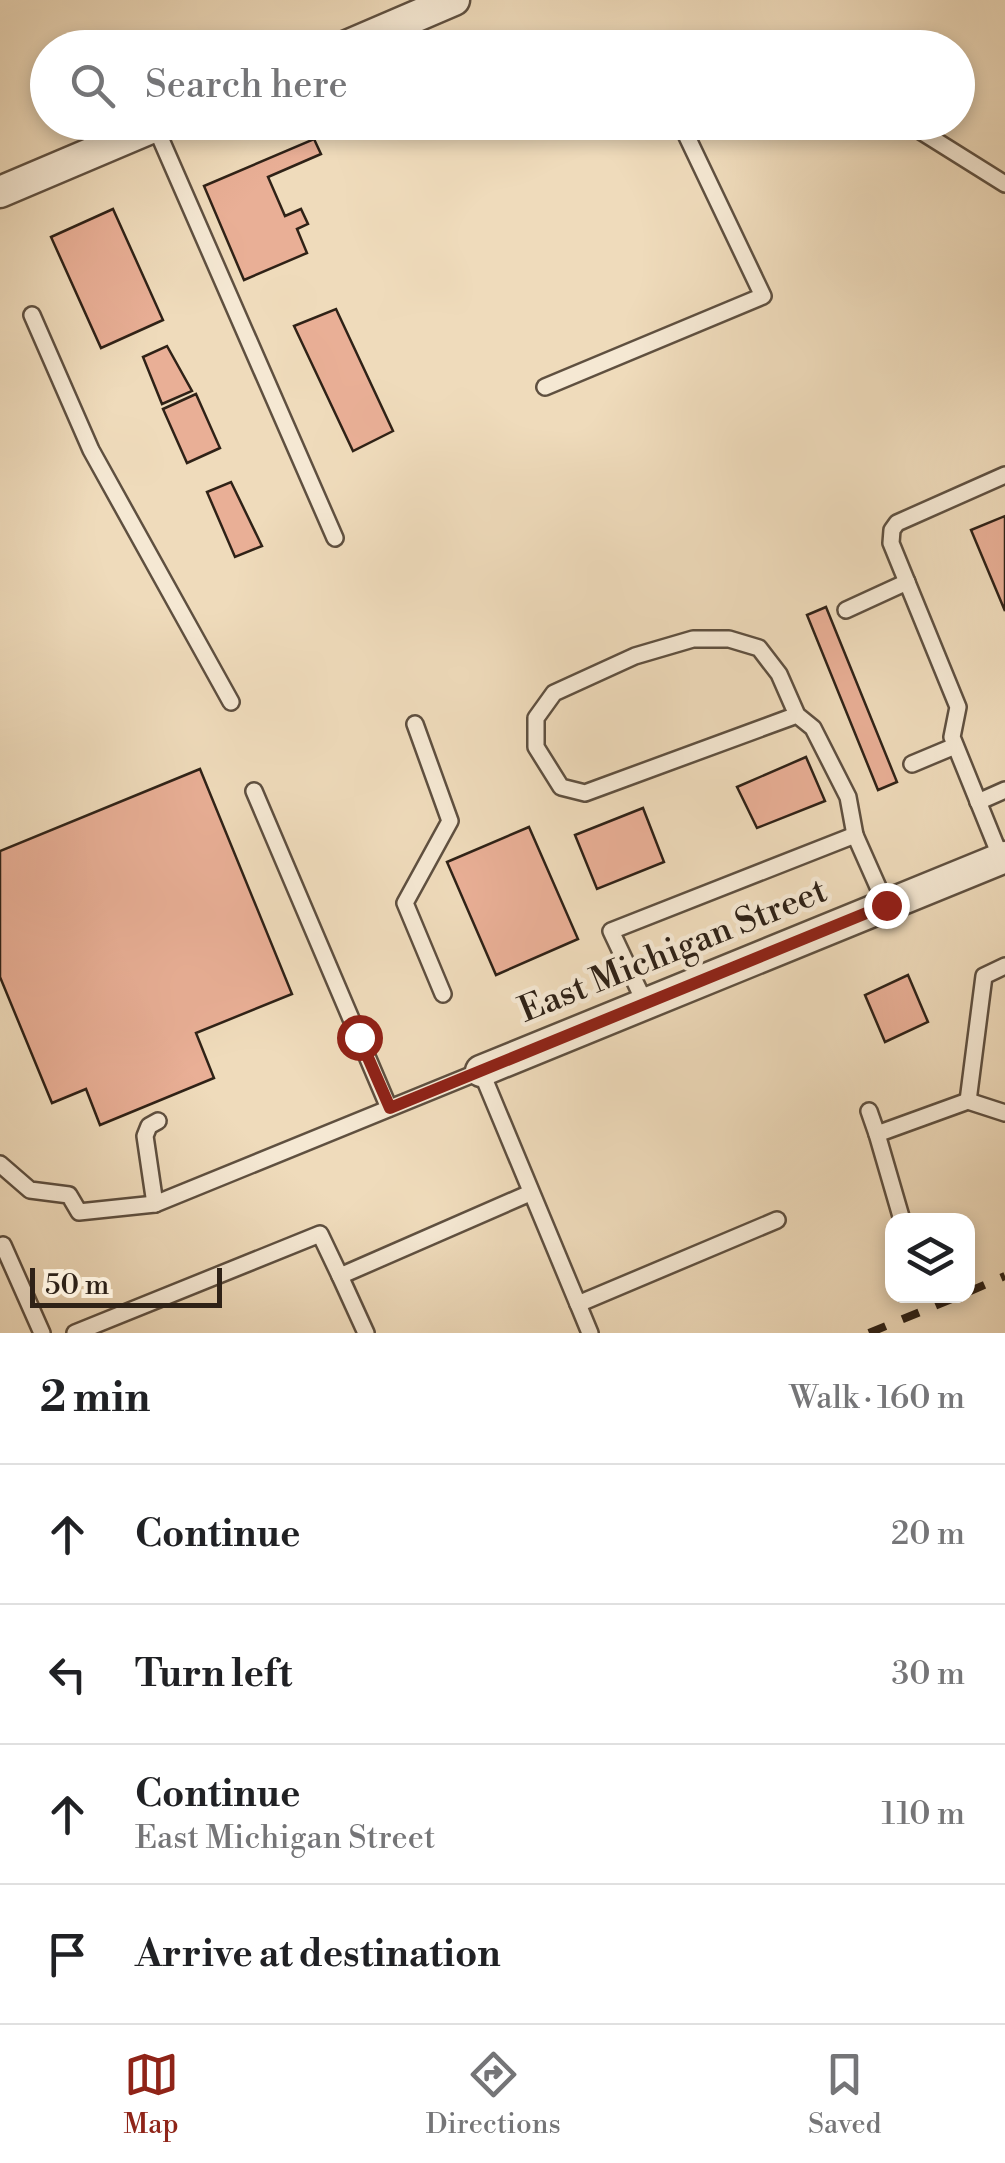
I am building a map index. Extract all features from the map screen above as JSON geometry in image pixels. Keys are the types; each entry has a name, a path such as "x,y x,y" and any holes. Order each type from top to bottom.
{"street":[{"path":"384,30 454,0"},
{"path":"0,192 122,140"},
{"name":"East Michigan Street","path":"481,1071 1003,857"}],"lane":[{"path":"167,140 335,538"},
{"path":"545,387 764,296 689,140"},
{"path":"935,140 1005,184"},
{"path":"32,315 91,450 230,702"},
{"path":"1003,857 955,746 952,737 958,708 891,543 897,524 1005,475"},
{"path":"846,610 906,582"},
{"path":"797,715 585,793 561,787 536,747 536,718 554,693 635,656 694,639 729,639 759,648 779,674 797,715 813,728 848,797 855,835 886,905"},
{"path":"415,724 450,821 404,903 443,994"},
{"path":"912,764 955,746"},
{"path":"254,790 390,1108"},
{"path":"978,802 1005,790"},
{"path":"645,1003 611,931 855,835"},
{"path":"968,1101 984,976 1005,966"},
{"path":"0,1164 30,1190 69,1195 79,1212 155,1204 481,1071 590,1333"},
{"path":"877,1134 968,1101 1005,1112"},
{"path":"870,1111 900,1213"},
{"path":"155,1204 146,1136 149,1126 158,1121"},
{"path":"340,1276 530,1192"},
{"path":"578,1304 776,1220"},
{"path":"75,1333 320,1234 366,1333"},
{"path":"3,1245 42,1333"}],"building":[{"path":"314,140 321,154 268,177 285,216 301,209 308,224 297,229 307,253 244,280 204,186"},
{"path":"113,209 163,320 101,348 51,237"},
{"path":"336,309 393,431 353,451 294,326"},
{"path":"167,346 192,391 162,404 143,357"},
{"path":"196,394 220,448 187,463 163,409"},
{"path":"231,482 262,546 235,557 207,492"},
{"path":"1005,516 1005,611 971,530"},
{"path":"826,607 897,782 878,790 807,615"},
{"path":"806,757 825,801 757,828 737,787"},
{"path":"200,769 292,994 196,1033 214,1078 100,1125 86,1089 52,1103 0,977 0,851"},
{"path":"643,808 664,862 597,889 575,835"},
{"path":"529,827 578,939 496,975 447,862"},
{"path":"908,975 928,1022 885,1042 865,995"}],"railway":[{"path":"975,1289 1005,1276"},
{"path":"869,1333 942,1303"}],"route":[{"path":"359,1037 390,1108 886,905"}]}
